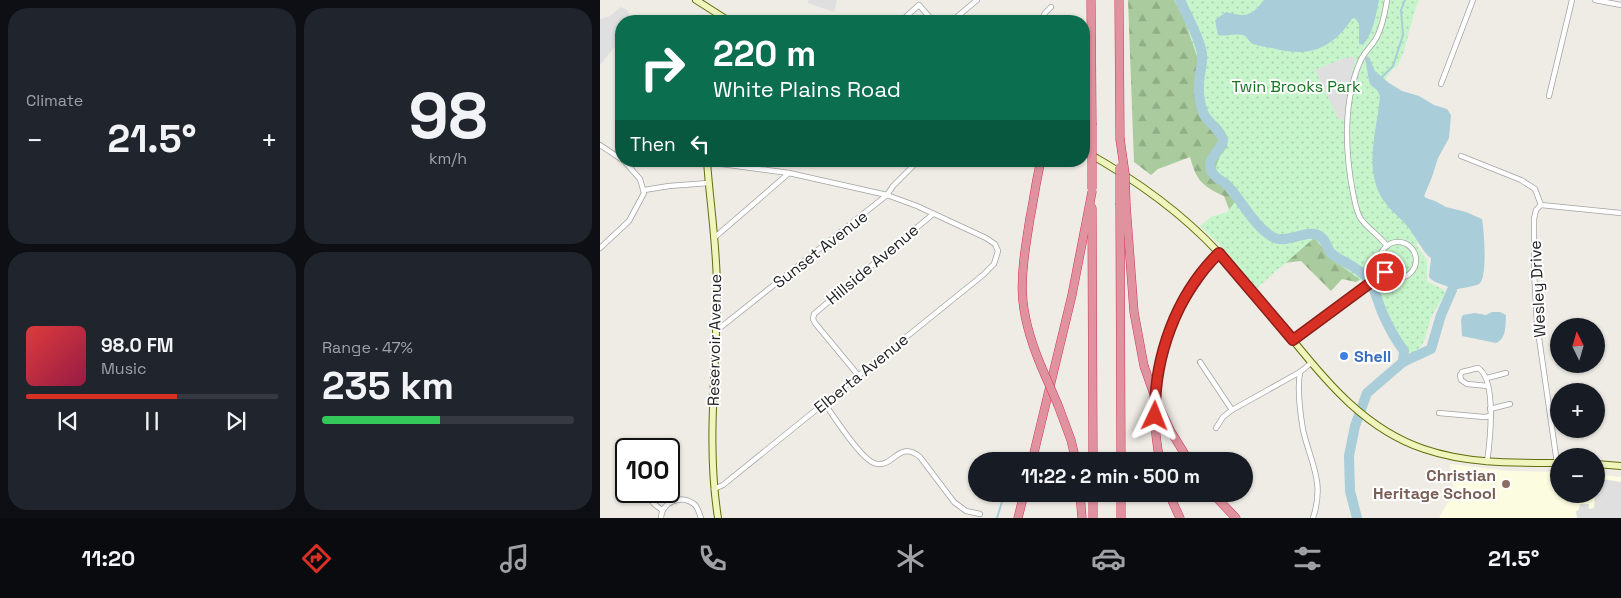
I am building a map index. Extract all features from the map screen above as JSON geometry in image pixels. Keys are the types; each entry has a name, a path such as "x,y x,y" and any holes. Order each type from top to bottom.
{"highway":[{"path":"1091,0 1093,452"},
{"path":"1119,0 1120,140 1123,205 1121,452"},
{"path":"1039,167 1023,263 1021,292 1028,330 1058,405 1074,452"},
{"path":"1034,452 1072,295 1092,190"},
{"path":"1123,205 1134,312 1144,366 1156,400 1170,430 1183,452"},
{"path":"1158,452 1155,405 1158,371 1163,350 1182,303 1219,253"},
{"path":"1020,518 1023,502"},
{"path":"1081,502 1082,518"},
{"path":"1093,502 1093,518"},
{"path":"1121,502 1121,518"},
{"path":"1173,502 1180,518"},
{"path":"1221,502 1236,518"}],"main road":[{"path":"696,0 720,15"},
{"path":"1090,154 1105,162 1172,208 1219,253 1311,363 1348,403 1374,423 1423,449 1463,459 1487,462 1550,463"},
{"name":"Reservoir Avenue","path":"707,167 717,289 712,438 714,489 718,518"},
{"path":"1605,465 1621,466"}],"street":[{"path":"959,15 977,0"},
{"path":"1387,0 1374,42 1366,50 1357,70 1346,133 1350,177 1360,219 1387,246"},
{"path":"1442,84 1472,0"},
{"path":"1549,96 1572,0"},
{"path":"1596,0 1621,4"},
{"path":"907,15 919,2 929,15"},
{"path":"1044,15 1051,7"},
{"path":"600,145 615,155"},
{"path":"1461,156 1521,180 1535,189 1542,205 1621,213"},
{"path":"600,248 630,221 642,199 644,190 640,179 629,167"},
{"path":"744,167 789,173 887,195 933,214"},
{"name":"Sunset Avenue","path":"716,331 887,195 893,186 912,167"},
{"path":"714,238 789,173"},
{"path":"644,190 708,183"},
{"name":"Wesley Drive","path":"1542,205 1536,210 1534,219 1534,270 1538,333 1556,448"},
{"name":"Elberta Avenue","path":"714,489 724,485 988,271 996,260 997,249 995,244 933,214"},
{"name":"Hillside Avenue","path":"858,375 815,323 813,316 816,311 933,214"},
{"path":"1394,243 1406,244 1415,252 1416,264 1409,275 1392,277 1385,272 1381,259 1383,250 1387,246 1394,243"},
{"path":"1293,340 1385,272"},
{"path":"1200,362 1232,410"},
{"path":"1216,428 1223,417 1232,410 1300,372 1311,363"},
{"path":"1487,462 1491,416 1490,409 1488,386 1487,378 1483,371 1478,368 1462,372 1460,375 1461,380 1467,384 1488,386"},
{"path":"1300,372 1298,381 1301,417 1316,473 1318,492 1318,504 1313,518"},
{"path":"1487,378 1506,373"},
{"path":"824,403 868,460 881,464 902,452 915,453 954,502 966,510 980,514"},
{"path":"1490,409 1510,404"},
{"path":"1439,413 1491,416"},
{"path":"660,518 662,510 673,501 685,500 696,506 701,518"},
{"path":"653,503 662,510"}],"shaded area":[{"path":"809,0 837,0 834,12 807,3"},
{"path":"621,7 627,10 630,15 615,15 615,46 600,65 600,19 610,16"},
{"path":"1355,57 1345,118 1339,120 1315,70 1344,58"},
{"name":"Christian Heritage School","path":"1450,464 1509,471 1550,472 1550,503 1605,503 1605,475 1621,477 1621,518 1439,518 1454,491"},
{"path":"1605,479 1621,482 1621,518 1577,518 1576,511 1579,510 1580,504 1589,504 1589,509 1594,508 1594,503 1605,503"}],"green space":[{"path":"1128,0 1213,0 1378,270 1356,282 1342,279 1331,291 1301,261 1275,264 1232,217 1224,196 1210,189 1201,181 1190,157 1158,169 1151,175 1134,162"},
{"name":"Twin Brooks Park","path":"1174,0 1419,0 1398,65 1389,73 1381,87 1417,236 1417,246 1427,260 1427,281 1444,290 1445,293 1431,318 1420,348 1416,351 1411,354 1405,348 1370,287 1336,262 1314,238 1257,288 1223,248 1200,226 1211,217 1227,212 1235,202 1226,191 1215,169 1220,156 1227,147 1225,136 1220,124 1206,117 1202,106 1203,88 1200,65 1184,19"}],"water":[{"path":"1264,0 1379,0 1372,30 1363,45 1359,44 1359,24 1355,18 1336,38 1318,49 1308,51 1285,51 1258,45 1242,35 1218,35 1215,20 1226,12 1239,15 1252,13"},
{"path":"1369,57 1375,71 1389,83 1402,91 1419,96 1434,105 1447,109 1451,115 1449,138 1438,158 1424,196 1446,207 1466,212 1482,219 1484,273 1479,284 1452,290 1431,280 1429,277 1431,258 1406,224 1392,211 1379,193 1375,180 1373,152 1380,96 1370,84 1365,58"},
{"path":"1492,312 1500,312 1506,315 1505,331 1500,341 1496,343 1462,336 1461,319 1463,315 1475,313 1486,315"}],"waterway":[{"path":"1180,0 1202,52 1199,80 1202,108 1205,116 1220,133 1223,140 1211,160 1211,171 1233,191 1255,221 1268,234 1281,239 1306,234 1317,235 1324,240 1332,254 1363,273 1372,285 1382,312 1404,351 1403,362"},
{"path":"1381,78 1393,66 1403,35 1401,10 1405,0"},
{"path":"1357,518 1350,491 1349,456 1355,426 1367,393 1403,362 1431,349 1441,315 1452,290"},
{"path":"997,518 1002,502"}],"place":[{"name":"Shell","path":"1344,356"},
{"name":"Christian Heritage School","path":"1506,484"}],"route":[{"path":"1155,416 1158,371 1170,329 1188,294 1219,253 1293,340 1385,272"}]}
